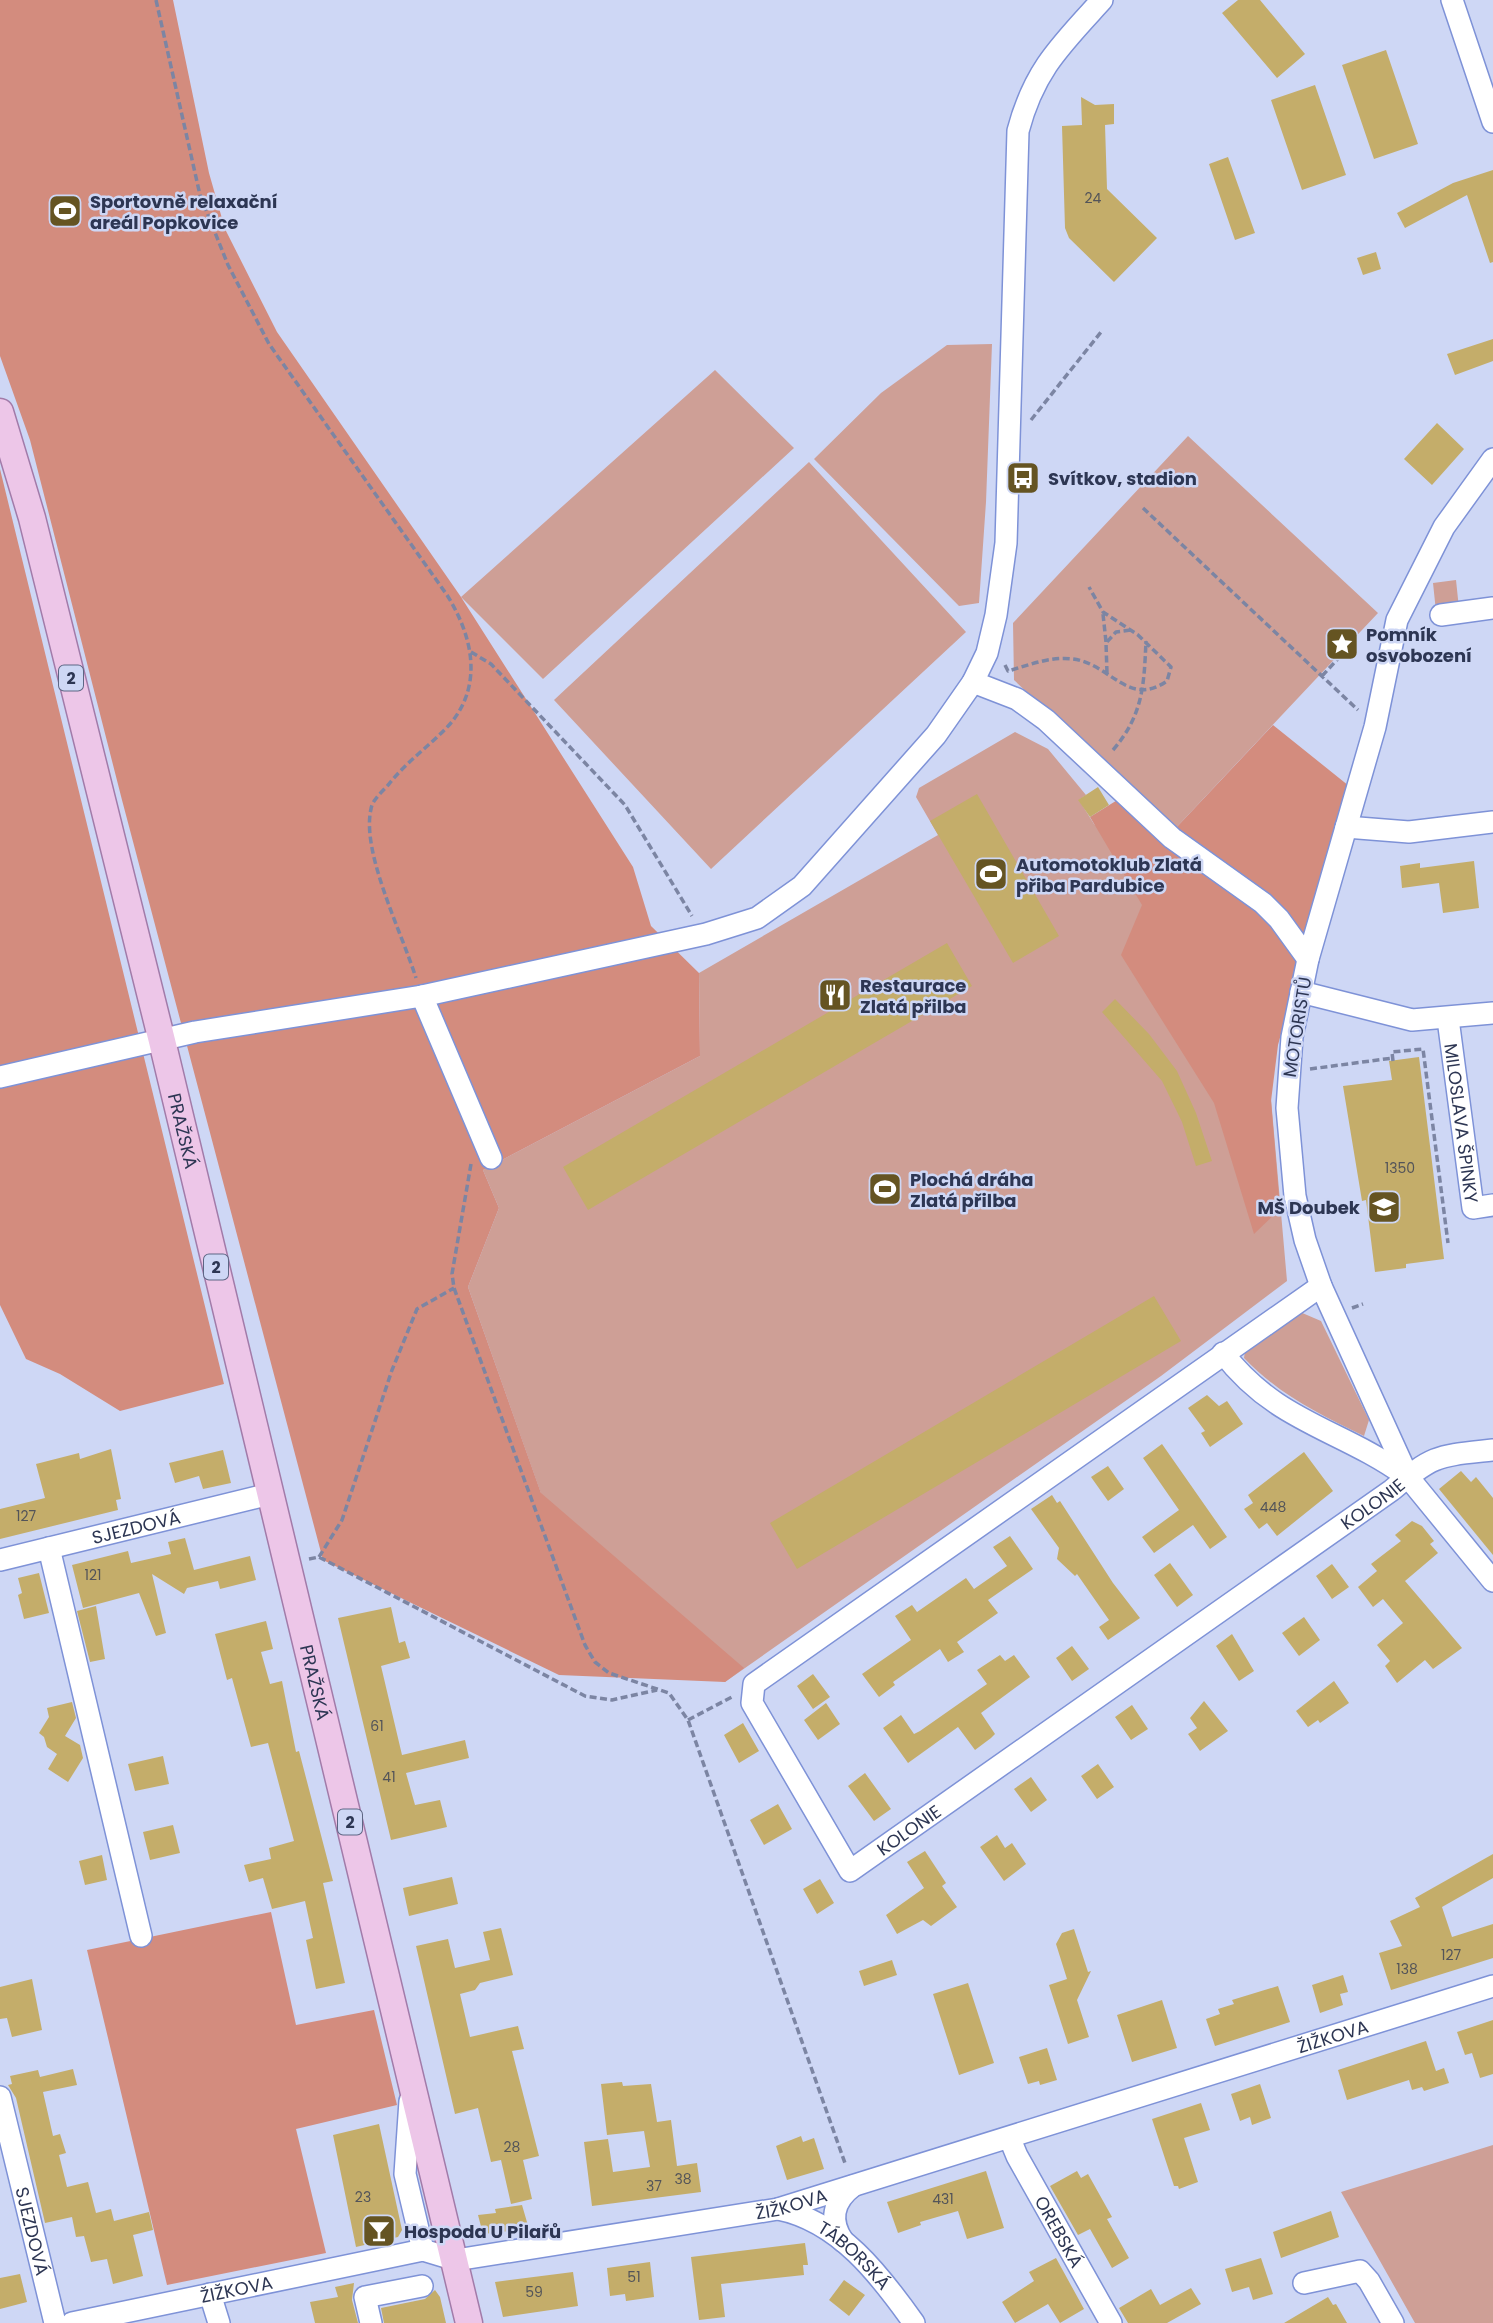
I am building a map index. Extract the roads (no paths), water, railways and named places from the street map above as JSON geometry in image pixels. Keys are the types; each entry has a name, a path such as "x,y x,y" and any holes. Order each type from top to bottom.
{"main road":[{"name":"2","path":"0,412 32,517 162,1041"},
{"name":"PRAŽSKÁ","path":"162,1041 469,2323"}],"street":[{"path":"0,1077 195,1032 422,996 706,934 757,918 781,904 825,863 936,735 973,682 987,653 996,615 1006,543 1018,131 1027,97 1042,69 1102,0"},
{"path":"1452,0 1493,122"},
{"name":"MOTORISTŮ","path":"1493,459 1444,527 1397,620 1375,727 1308,960 1292,1037 1287,1108 1295,1196 1305,1240 1321,1286 1408,1477 1493,1580"},
{"path":"1441,615 1493,608"},
{"path":"973,682 1017,699 1046,720 1172,838 1263,903 1293,937 1308,960"},
{"path":"1346,827 1409,832 1493,822"},
{"path":"1301,992 1412,1020 1448,1019 1493,1013"},
{"path":"422,996 491,1158"},
{"name":"MILOSLAVA ŠPINKY","path":"1448,1019 1473,1208 1493,1205"},
{"path":"1223,1353 1321,1286"},
{"name":"KOLONIE","path":"1223,1353 1250,1384 1274,1404 1298,1419 1376,1456 1408,1477 850,1871 752,1703 754,1684 1223,1353"},
{"path":"1408,1477 1420,1465 1441,1456 1493,1450"},
{"name":"SJEZDOVÁ","path":"0,1560 270,1493"},
{"path":"49,1548 141,1936"},
{"name":"ŽIŽKOVA","path":"72,2323 423,2250 456,2260 778,2209 1010,2139 1493,1986"},
{"path":"412,2079 405,2174 423,2250"},
{"name":"SJEZDOVÁ","path":"0,2097 55,2323"},
{"name":"OREBSKÁ","path":"1010,2139 1111,2323"},
{"path":"844,2243 836,2228 834,2210 843,2195 853,2186"},
{"name":"TÁBORSKÁ","path":"778,2209 808,2219 844,2243 873,2268 914,2323"},
{"path":"368,2262 376,2295"},
{"path":"1304,2283 1360,2271 1369,2281 1393,2323"},
{"path":"371,2323 365,2297 422,2286"},
{"path":"210,2294 219,2323"}],"place":[{"name":"Sportovně relaxační areál Popkovice","path":"65,211"},
{"name":"Svítkov, stadion","path":"1023,478"},
{"name":"Pomník osvobození","path":"1342,644"},
{"name":"Automotoklub Zlatá přiba Pardubice","path":"991,874"},
{"name":"Restaurace Zlatá přilba","path":"835,995"},
{"name":"Plochá dráha Zlatá přilba","path":"885,1189"},
{"name":"MŠ Doubek","path":"1384,1207"},
{"name":"Hospoda U Pilařů","path":"379,2231"}]}
